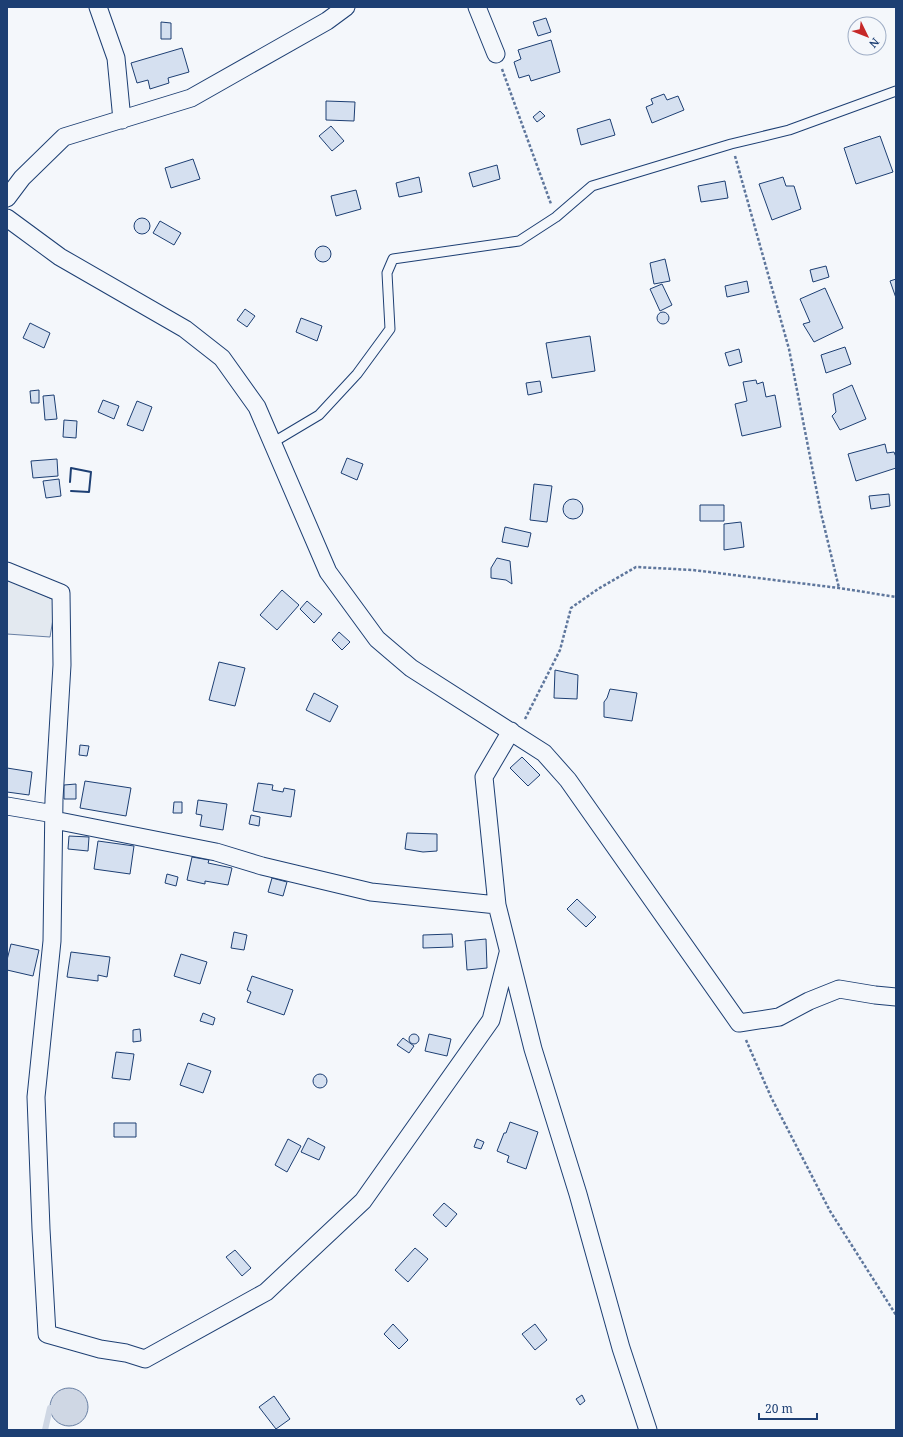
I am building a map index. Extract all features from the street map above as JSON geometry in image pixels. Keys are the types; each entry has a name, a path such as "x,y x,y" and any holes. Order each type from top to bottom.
{"street":[{"path":"98,7 116,58 122,120"},
{"path":"7,198 22,178 64,137 191,98 346,7"},
{"path":"477,7 496,54"},
{"path":"7,218 60,257 185,328 222,358 257,407 328,572 377,639 411,668 544,753 568,780 739,1022 779,1017 809,1001 839,989 896,997"},
{"path":"7,571 61,593 62,665 54,817 52,941 36,1097 47,1334 100,1349 126,1353 145,1359 266,1292 363,1201 377,1182 491,1020 508,953"},
{"path":"511,731 484,777 497,905 533,1049 578,1194 621,1348 648,1430"},
{"path":"7,806 216,852 262,866 371,892 497,905"}],"lane":[{"path":"272,443 319,415 357,374 390,329 387,273 393,259 519,241 556,217 592,186 731,144 790,130 896,91"}],"path":[{"path":"496,54 556,217"},
{"path":"731,144 789,349 821,513 839,588"},
{"path":"511,731 526,718 548,675 560,650 571,608 598,589 636,567 693,570 839,588 896,597"},
{"path":"739,1022 771,1097 830,1211 896,1315"}],"shaded area":[{"path":"7,578 56,601 50,637 7,634"},
{"path":"65,1388 73,1388 83,1393 87,1400 87,1414 83,1421 73,1426 65,1426 55,1421 53,1418 50,1411 50,1403 55,1393 58,1391"}],"building":[{"path":"546,18 551,32 538,36 533,22"},
{"path":"161,22 171,23 171,39 161,39"},
{"path":"551,40 560,72 531,81 529,75 519,78 514,62 521,59 518,50"},
{"path":"182,48 189,72 168,78 169,83 150,89 148,80 137,83 131,63"},
{"path":"664,94 667,100 678,96 684,110 652,123 646,107 653,104 651,99"},
{"path":"326,101 355,102 354,121 326,120"},
{"path":"540,111 545,116 537,122 533,117"},
{"path":"610,119 615,135 581,145 577,129"},
{"path":"331,126 344,141 332,151 319,136"},
{"path":"880,136 893,172 856,184 844,148"},
{"path":"193,159 200,179 171,188 165,168"},
{"path":"497,165 500,179 473,187 469,173"},
{"path":"419,177 422,192 399,197 396,183"},
{"path":"783,177 786,186 794,186 801,209 772,220 759,184"},
{"path":"725,181 728,198 701,202 698,186"},
{"path":"356,190 361,209 336,216 331,196"},
{"path":"139,218 145,218 150,223 148,232 145,234 139,234 134,229 134,223"},
{"path":"160,221 181,233 174,245 153,233"},
{"path":"323,246 329,248 331,254 329,260 323,262 317,260 315,254 317,248"},
{"path":"665,259 670,281 654,284 650,263"},
{"path":"826,266 829,277 813,282 810,270"},
{"path":"896,279 896,298 890,281"},
{"path":"747,281 749,292 727,297 725,286"},
{"path":"662,284 672,305 660,311 650,289"},
{"path":"825,288 843,328 814,342 803,324 810,322 800,299"},
{"path":"245,309 255,316 247,327 237,320"},
{"path":"661,312 665,312 669,318 665,324 661,324 657,320 657,316"},
{"path":"301,318 322,326 317,341 296,332"},
{"path":"30,323 50,333 44,348 23,338"},
{"path":"590,336 595,371 552,378 546,343"},
{"path":"845,347 851,364 826,373 821,355"},
{"path":"739,349 742,362 729,366 725,353"},
{"path":"756,380 757,384 763,382 766,397 775,395 781,427 742,436 735,404 747,401 743,382"},
{"path":"540,381 542,392 528,395 526,383"},
{"path":"852,385 866,419 840,430 832,416 836,412 833,394"},
{"path":"39,390 39,403 31,403 30,391"},
{"path":"54,395 57,419 45,420 43,396"},
{"path":"103,400 119,406 114,419 98,412"},
{"path":"137,401 152,407 143,431 127,425"},
{"path":"64,420 77,421 76,438 63,437"},
{"path":"885,444 887,453 894,452 896,457 896,468 856,481 848,454"},
{"path":"347,458 363,464 357,480 341,473"},
{"path":"57,459 58,476 33,478 31,461"},
{"path":"59,479 61,496 46,498 43,481"},
{"path":"534,484 552,486 547,522 530,520"},
{"path":"889,494 890,506 871,509 869,496"},
{"path":"573,499 580,502 583,509 580,516 573,519 566,516 563,509 566,502"},
{"path":"700,505 724,505 724,521 700,521"},
{"path":"741,522 744,547 724,550 724,524"},
{"path":"505,527 531,533 528,547 502,542"},
{"path":"497,558 510,561 512,584 506,580 491,578 491,568"},
{"path":"282,590 299,605 277,630 260,615"},
{"path":"307,601 322,614 314,623 300,609"},
{"path":"339,632 350,642 342,650 332,640"},
{"path":"219,662 245,668 235,706 209,700"},
{"path":"555,670 578,675 577,699 554,698"},
{"path":"610,689 637,693 632,721 604,717 604,702"},
{"path":"314,693 338,706 330,722 306,710"},
{"path":"80,745 89,746 87,756 79,755"},
{"path":"522,757 540,775 528,786 510,768"},
{"path":"7,768 32,772 29,795 7,792"},
{"path":"85,781 131,788 126,816 80,808"},
{"path":"258,783 273,785 272,790 283,792 284,788 295,790 291,817 253,811"},
{"path":"76,784 76,799 64,799 64,785"},
{"path":"198,800 227,804 223,830 200,826 202,815 196,814"},
{"path":"174,802 182,802 182,813 173,813"},
{"path":"251,815 260,817 259,826 249,824"},
{"path":"407,833 437,834 437,851 423,852 405,849"},
{"path":"69,836 89,837 88,851 68,849"},
{"path":"98,841 134,846 130,874 94,869"},
{"path":"192,857 209,860 208,863 232,868 228,885 205,881 205,884 187,880"},
{"path":"167,874 178,877 176,886 165,883"},
{"path":"272,878 287,882 283,896 268,892"},
{"path":"577,899 596,917 586,927 567,909"},
{"path":"234,932 247,935 244,950 231,948"},
{"path":"452,934 453,947 423,948 423,935"},
{"path":"486,939 487,968 467,970 465,941"},
{"path":"11,944 39,950 33,976 7,970 7,960"},
{"path":"71,952 110,957 107,977 98,975 98,981 67,977"},
{"path":"181,954 207,962 200,984 174,976"},
{"path":"252,976 293,990 284,1015 247,1002 251,992 247,990"},
{"path":"203,1013 215,1018 213,1025 200,1021"},
{"path":"140,1029 141,1041 133,1042 133,1030"},
{"path":"412,1034 416,1034 418,1035 418,1043 412,1044 409,1041 409,1037"},
{"path":"429,1034 451,1039 447,1056 425,1051"},
{"path":"403,1038 414,1046 409,1053 397,1045"},
{"path":"116,1052 134,1054 130,1080 112,1078"},
{"path":"188,1063 211,1071 203,1093 180,1085"},
{"path":"317,1074 323,1074 327,1078 327,1084 323,1088 317,1088 313,1084 313,1078"},
{"path":"510,1122 538,1132 526,1169 507,1162 509,1156 497,1151"},
{"path":"114,1123 136,1123 136,1137 114,1137"},
{"path":"308,1138 325,1147 319,1160 301,1152"},
{"path":"288,1139 301,1146 287,1172 275,1165"},
{"path":"477,1139 484,1142 481,1149 474,1147"},
{"path":"444,1203 457,1214 446,1227 433,1215"},
{"path":"415,1248 428,1259 408,1282 395,1270"},
{"path":"235,1250 251,1268 242,1276 226,1257"},
{"path":"393,1324 408,1340 399,1349 384,1334"},
{"path":"535,1324 547,1340 535,1350 522,1334"},
{"path":"582,1395 585,1401 580,1405 576,1399"},
{"path":"274,1396 290,1419 276,1429 259,1407"}],"waterway":[{"path":"45,1430 50,1408"}],"wall":[{"path":"70,482 71,468 91,472 89,492 71,491"}]}
